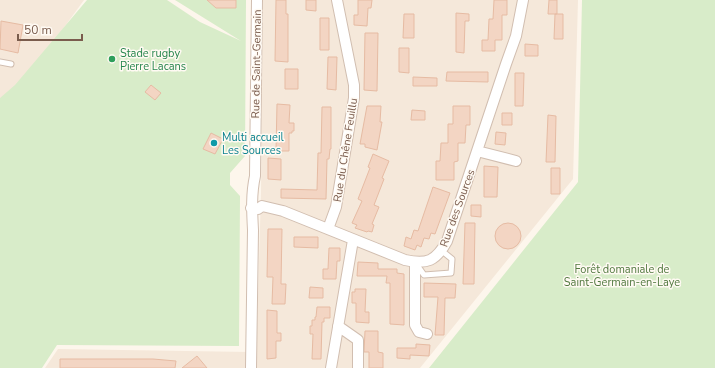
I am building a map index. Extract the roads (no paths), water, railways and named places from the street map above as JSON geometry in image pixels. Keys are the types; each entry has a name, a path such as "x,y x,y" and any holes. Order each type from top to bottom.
{"street":[{"name":"Rue de Saint-Germain","path":"251,368 253,230 258,218 252,188 255,176 257,0"},
{"name":"Rue du Chêne Feuillu","path":"328,229 336,207 354,98 354,85 337,0"},
{"name":"Rue des Sources","path":"255,208 262,206 282,211 405,260 415,262 431,261 442,251 447,241 516,36 523,0"},
{"path":"478,151 516,161"},
{"path":"330,368 352,240"},
{"path":"415,262 415,325 419,332 427,334"},
{"path":"338,326 358,340 358,368"}],"lane":[{"path":"0,62 11,64"},
{"path":"415,262 424,275 451,273 452,259 442,251"}],"place":[{"name":"Stade rugby Pierre Lacans","path":"112,59"},
{"name":"Multi accueil Les Sources","path":"214,143"}],"park label":[{"name":"Forêt domaniale de Saint-Germain-en-Laye","path":"622,275"}]}
